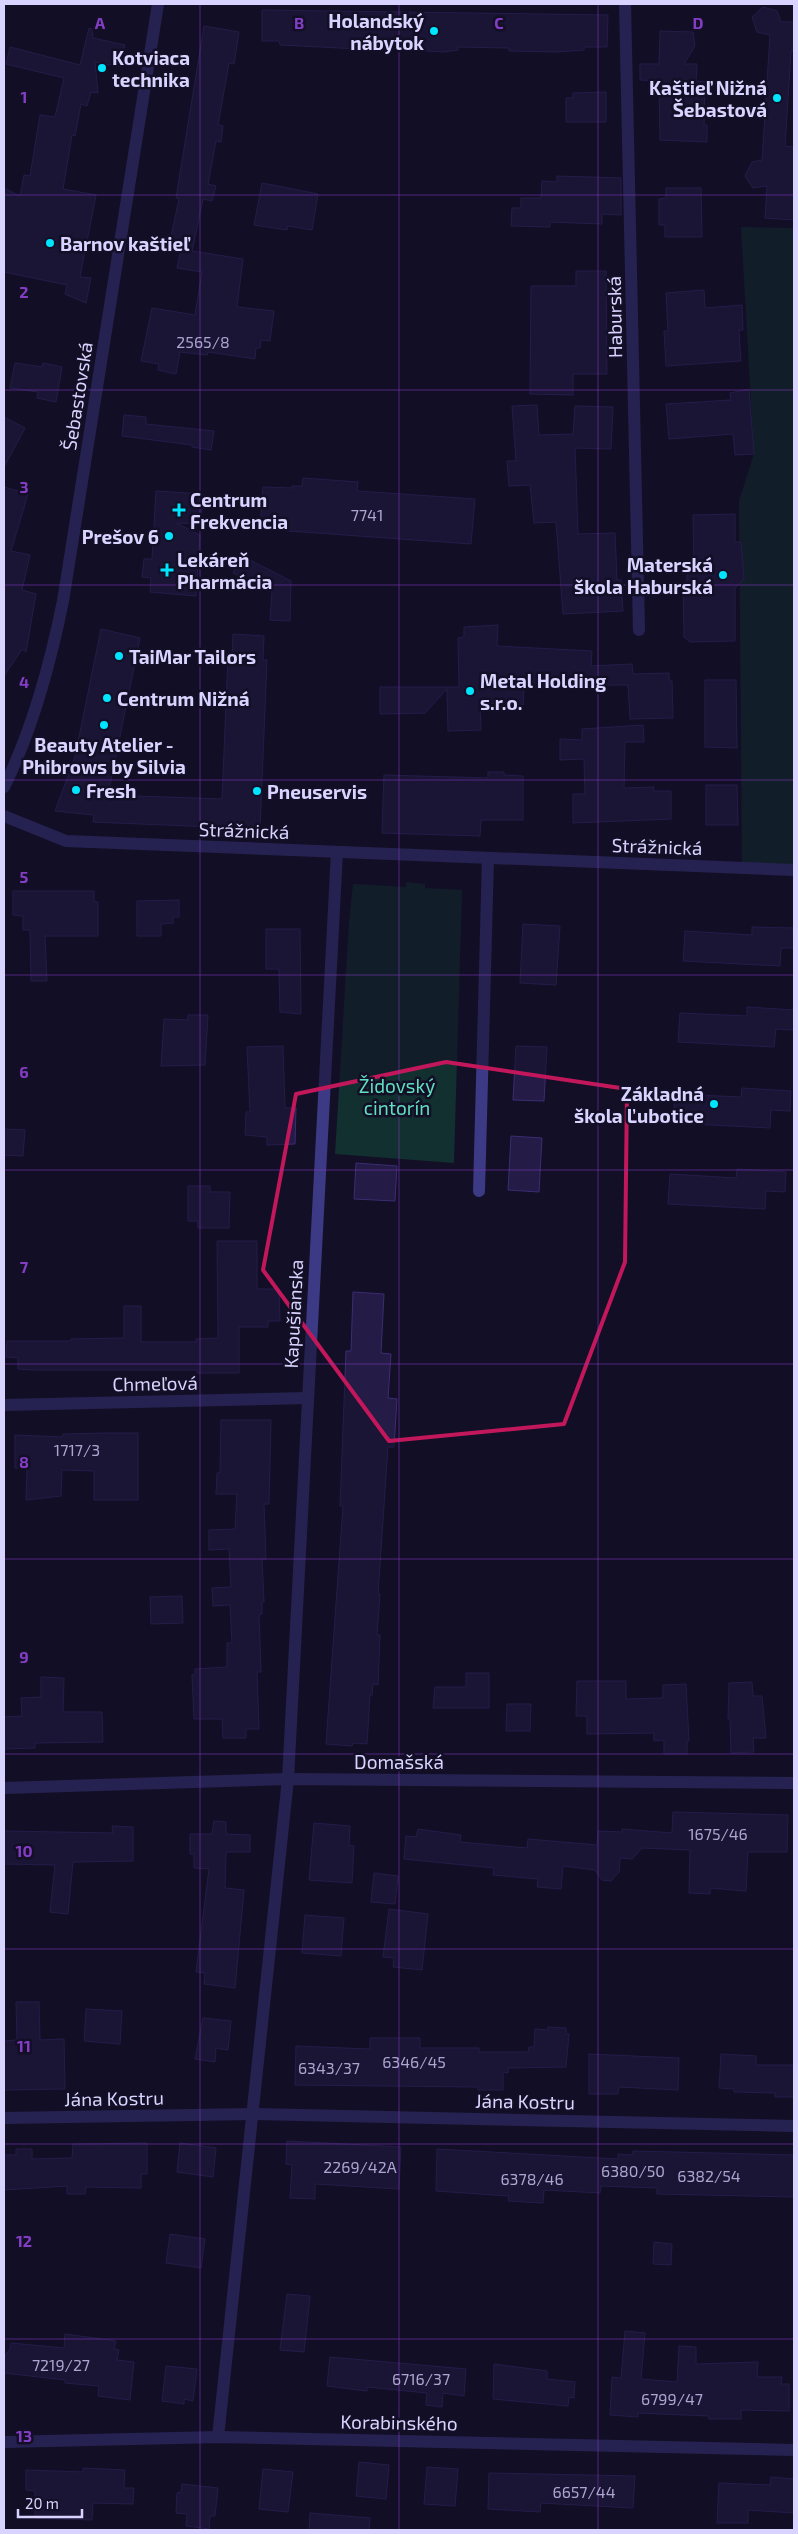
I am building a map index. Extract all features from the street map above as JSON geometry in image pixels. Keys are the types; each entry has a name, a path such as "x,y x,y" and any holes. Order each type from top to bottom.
{"street":[{"name":"Šebastovská","path":"4,787 17,761 30,725 54,646 63,601 158,4"},
{"name":"Haburská","path":"626,4 639,630"},
{"name":"Strážnická","path":"4,816 66,841 794,870"},
{"name":"Kapušianska","path":"288,1779 337,852"},
{"path":"479,1191 488,858"},
{"name":"Chmeľová","path":"4,1405 307,1398"},
{"path":"218,2437 254,2114 288,1779"},
{"name":"Domašská","path":"4,1788 288,1779 794,1783"},
{"name":"Jána Kostru","path":"4,2118 254,2114 794,2126"},
{"name":"Korabinského","path":"4,2442 218,2437 794,2450"}],"highlighted area":[{"path":"446,1062 627,1089 625,1262 564,1424 389,1441 263,1270 296,1094"}],"green space":[{"path":"741,227 794,228 794,867 742,865 739,501 754,454"},
{"name":"Židovský cintorín","path":"406,882 425,884 425,888 462,890 454,1163 335,1154 353,884 406,887"}],"building":[{"name":"Kaštieľ Nižná Šebastová","path":"763,7 777,11 781,22 794,22 794,51 791,51 785,146 794,147 794,220 765,218 767,186 753,188 745,176 752,162 762,160 770,35 757,32 752,17"},
{"path":"262,10 608,15 607,47 584,47 584,50 556,52 509,51 509,48 458,47 458,50 443,52 411,50 411,46 360,46 360,49 280,45 279,41 262,41"},
{"path":"204,26 239,32 234,64 229,63 218,125 223,126 221,142 216,141 208,184 216,186 212,201 203,199 192,251 243,259 237,307 274,311 270,341 261,340 260,348 256,348 255,359 208,352 207,355 180,352 176,374 158,370 159,364 141,361 152,308 195,315 202,272 177,268 181,249 169,246 179,199 176,198"},
{"path":"89,28 92,29 93,38 125,45 121,67 95,62 98,93 91,92 87,106 81,104 75,136 72,135 63,189 96,195 80,277 91,278 86,303 65,294 67,285 4,272 4,188 20,196 24,175 30,176 40,115 55,117 64,78 6,64 10,47 80,65"},
{"path":"660,31 693,32 695,46 684,64 697,64 696,81 705,82 704,125 707,125 707,142 660,140 659,81 640,80 640,64 659,64"},
{"path":"606,92 606,122 566,122 566,98 573,98 573,93"},
{"path":"557,176 621,178 621,215 602,214 602,224 550,222 550,227 511,226 512,208 521,208 521,198 541,198 542,181 557,182"},
{"path":"262,183 318,194 312,230 288,226 287,230 254,225"},
{"path":"666,188 701,188 702,237 665,237 665,225 659,225 659,199 666,198"},
{"path":"576,271 606,271 607,374 573,374 573,395 530,394 531,286 576,286"},
{"path":"704,290 705,308 742,305 743,330 739,330 741,361 666,366 664,331 668,331 666,293"},
{"path":"15,363 42,367 43,363 62,367 56,402 37,398 38,392 10,388"},
{"path":"749,389 754,454 735,455 733,434 669,439 666,404 731,400 730,393"},
{"path":"537,405 539,435 573,434 575,406 613,407 611,449 575,448 578,534 615,533 617,580 621,580 623,611 563,614 556,522 534,523 530,485 509,486 507,461 516,461 512,406"},
{"path":"124,415 146,417 146,424 214,431 211,450 192,447 192,445 122,436"},
{"path":"4,417 25,428 4,467"},
{"path":"303,478 358,482 357,491 475,499 471,544 260,529 263,487 292,488 292,486 302,486"},
{"path":"4,487 28,494 11,551 30,555 22,590 36,594 26,652 22,649 4,676"},
{"path":"156,491 203,494 201,524 176,523 200,535 196,596 150,592 151,578 142,577 144,559 152,559"},
{"name":"Materská škola Haburská","path":"735,514 735,542 741,542 744,579 735,588 735,641 690,642 684,637 683,582 687,582 687,572 694,572 693,515"},
{"path":"242,556 291,581 290,621 270,620 272,592 233,573"},
{"path":"498,625 497,646 592,651 591,666 632,664 633,674 669,673 669,681 672,681 673,718 630,719 628,685 590,685 590,689 524,686 523,705 480,703 481,730 448,731 447,689 425,713 380,714 380,687 459,687 458,638 464,637 464,627"},
{"path":"101,629 140,638 108,795 222,799 228,658 232,659 233,634 264,636 263,660 267,660 260,829 93,822 94,815 55,811 75,757"},
{"path":"705,680 736,680 737,748 705,747"},
{"path":"643,725 644,742 625,742 624,788 654,787 653,791 671,791 671,819 573,823 573,794 585,794 584,759 560,760 560,739 582,740 582,729"},
{"path":"488,772 504,772 504,775 523,776 523,820 481,820 480,836 382,833 384,775 488,778"},
{"path":"706,785 737,785 738,825 706,825"},
{"path":"13,891 94,891 94,902 98,902 98,936 45,936 47,981 31,981 30,930 23,930 23,916 13,915"},
{"path":"179,900 179,917 173,917 173,923 161,924 161,936 137,936 137,901"},
{"path":"523,924 560,926 556,985 520,983"},
{"path":"752,927 794,928 794,948 781,948 780,966 683,961 685,931 752,935"},
{"path":"266,929 300,929 301,1014 280,1012 279,969 266,969"},
{"path":"747,1007 794,1010 794,1030 776,1029 774,1047 678,1042 680,1013 747,1016"},
{"path":"188,1015 208,1015 205,1065 161,1066 164,1019 188,1020"},
{"path":"283,1046 285,1108 296,1108 295,1144 267,1145 267,1137 245,1135 246,1112 250,1112 247,1047"},
{"path":"516,1046 547,1047 544,1101 513,1100"},
{"path":"742,1088 791,1091 790,1111 771,1110 770,1128 673,1123 675,1094 741,1097"},
{"path":"4,1129 25,1130 23,1156 4,1155"},
{"path":"511,1136 542,1138 539,1192 508,1190"},
{"path":"356,1163 397,1166 395,1201 354,1199"},
{"path":"737,1169 786,1172 785,1192 766,1191 765,1209 668,1204 670,1174 736,1178"},
{"path":"188,1186 210,1186 210,1192 230,1192 229,1228 198,1228 198,1221 188,1221"},
{"path":"217,1241 257,1241 257,1289 279,1289 280,1321 268,1321 268,1327 239,1327 239,1373 197,1373 197,1370 18,1369 18,1358 6,1357 7,1341 71,1341 71,1339 124,1338 124,1306 141,1306 141,1342 196,1342 196,1339 218,1338"},
{"path":"353,1292 384,1294 381,1353 391,1354 388,1398 397,1399 394,1447 388,1447 378,1594 380,1594 377,1635 380,1635 378,1685 373,1684 372,1695 370,1695 367,1744 353,1743 352,1746 326,1744 343,1506 340,1506 346,1351 351,1351"},
{"path":"221,1420 271,1420 269,1504 264,1504 266,1559 262,1559 264,1602 262,1602 262,1614 259,1615 261,1672 257,1672 259,1729 246,1729 246,1738 223,1738 222,1719 194,1719 192,1675 195,1674 195,1669 227,1667 227,1643 232,1643 230,1605 213,1606 212,1588 231,1587 229,1549 209,1550 209,1530 235,1529 237,1494 216,1494 217,1473 220,1473"},
{"path":"138,1433 138,1500 94,1500 94,1471 62,1470 61,1496 26,1500 27,1468 15,1468 15,1435 62,1437 63,1434"},
{"path":"182,1596 183,1623 151,1624 150,1597"},
{"path":"466,1673 489,1673 489,1708 433,1708 435,1687 466,1687"},
{"path":"41,1677 64,1678 63,1712 102,1712 103,1742 35,1743 35,1748 5,1749 4,1717 22,1716 21,1698 41,1697"},
{"path":"577,1681 626,1681 626,1699 663,1698 663,1685 686,1684 689,1741 687,1741 687,1754 664,1754 664,1740 654,1741 654,1733 587,1734 587,1716 576,1716"},
{"path":"752,1682 753,1696 762,1696 766,1738 753,1738 754,1752 731,1753 730,1719 728,1719 729,1683"},
{"path":"507,1704 531,1704 530,1731 506,1731"},
{"path":"673,1812 788,1815 787,1852 748,1852 746,1891 710,1888 710,1894 689,1893 690,1850 642,1848 632,1859 620,1858 619,1872 611,1881 602,1880 595,1870 563,1866 561,1889 537,1887 538,1879 493,1875 494,1868 404,1859 406,1836 416,1837 418,1829 461,1835 460,1842 527,1848 528,1839 597,1845 598,1831 622,1832 622,1829 672,1833"},
{"path":"214,1821 226,1822 226,1834 250,1835 250,1852 226,1852 225,1888 244,1890 235,1988 204,1984 205,1973 196,1972 209,1869 194,1868 194,1854 190,1854 190,1834 212,1834"},
{"path":"314,1823 350,1826 349,1845 354,1846 352,1883 309,1880"},
{"path":"112,1826 133,1827 133,1861 73,1862 68,1914 50,1912 55,1865 4,1864 4,1831 113,1833"},
{"path":"374,1873 398,1876 395,1904 371,1902"},
{"path":"389,1909 428,1914 422,1970 393,1967 394,1958 383,1957"},
{"path":"305,1915 344,1918 341,1956 302,1953"},
{"path":"16,2002 39,2002 40,2040 64,2039 65,2089 4,2090 4,2041 17,2040"},
{"path":"86,2009 122,2011 120,2044 84,2041"},
{"path":"203,2018 231,2021 228,2050 216,2048 215,2062 195,2059"},
{"path":"548,2027 566,2028 566,2034 569,2034 566,2067 508,2068 508,2073 503,2072 503,2090 478,2090 478,2087 295,2085 296,2046 370,2049 370,2038 420,2038 420,2048 479,2048 479,2052 528,2052 529,2047 534,2047 535,2029 548,2030"},
{"path":"589,2054 679,2058 678,2090 619,2087 618,2094 589,2094"},
{"path":"721,2054 756,2056 756,2065 794,2065 794,2097 775,2097 775,2093 734,2092 734,2089 719,2088"},
{"path":"287,2141 401,2147 399,2189 315,2184 315,2199 290,2198 292,2165 286,2164"},
{"path":"147,2143 147,2174 141,2174 141,2188 86,2187 85,2194 67,2194 67,2186 4,2190 4,2155 16,2155 16,2149 32,2149 32,2159 72,2158 73,2144"},
{"path":"180,2143 216,2148 213,2177 177,2172"},
{"path":"437,2149 618,2159 618,2154 633,2155 633,2151 794,2155 794,2197 657,2194 657,2188 601,2186 600,2193 544,2190 543,2203 508,2201 509,2196 436,2191"},
{"path":"170,2234 205,2239 201,2268 166,2263"},
{"path":"654,2242 672,2244 671,2265 653,2264"},
{"path":"287,2294 310,2296 304,2352 280,2350"},
{"path":"625,2331 645,2333 641,2379 677,2382 679,2346 696,2347 696,2364 758,2362 757,2377 782,2377 781,2384 789,2384 789,2411 741,2410 741,2419 709,2419 709,2416 638,2413 638,2417 610,2415 612,2377 621,2378"},
{"path":"65,2334 116,2341 114,2349 119,2350 117,2360 134,2362 130,2400 98,2396 99,2386 65,2383 65,2380 4,2373 4,2357 10,2349 11,2343 64,2348"},
{"path":"330,2357 466,2369 464,2396 443,2393 442,2407 426,2405 427,2393 367,2387 367,2391 327,2386"},
{"path":"494,2364 547,2371 547,2379 575,2382 574,2398 569,2397 568,2406 493,2399"},
{"path":"166,2366 197,2369 193,2401 184,2399 184,2404 162,2401"},
{"path":"359,2462 389,2465 386,2499 356,2496"},
{"path":"427,2467 458,2469 455,2506 424,2504"},
{"path":"83,2468 125,2470 124,2488 134,2488 133,2504 93,2503 92,2520 35,2518 35,2491 26,2490 26,2470 83,2472"},
{"path":"263,2469 293,2472 288,2512 259,2509"},
{"path":"489,2473 635,2476 633,2508 541,2503 540,2512 488,2509"},
{"path":"771,2477 794,2479 794,2513 748,2510 748,2523 717,2523 719,2483 770,2485"},
{"path":"182,2484 218,2488 215,2516 210,2516 209,2529 186,2526 187,2514 176,2513 177,2493 181,2492"},
{"path":"310,2513 370,2518 369,2530 309,2530"}],"place":[{"name":"Holandský nábytok","path":"434,31"},
{"name":"Kotviaca technika","path":"102,68"},
{"name":"Kaštieľ Nižná Šebastová","path":"777,98"},
{"name":"Barnov kaštieľ","path":"50,243"},
{"name":"Centrum Frekvencia","path":"179,510"},
{"name":"Prešov 6","path":"169,536"},
{"name":"Lekáreň Pharmácia","path":"167,570"},
{"name":"Materská škola Haburská","path":"723,575"},
{"name":"TaiMar Tailors","path":"119,656"},
{"name":"Metal Holding s.r.o.","path":"470,691"},
{"name":"Centrum Nižná","path":"107,698"},
{"name":"Beauty Atelier - Phibrows by Silvia","path":"104,725"},
{"name":"Fresh","path":"76,790"},
{"name":"Pneuservis","path":"257,791"},
{"name":"Základná škola Ľubotice","path":"714,1104"}]}
